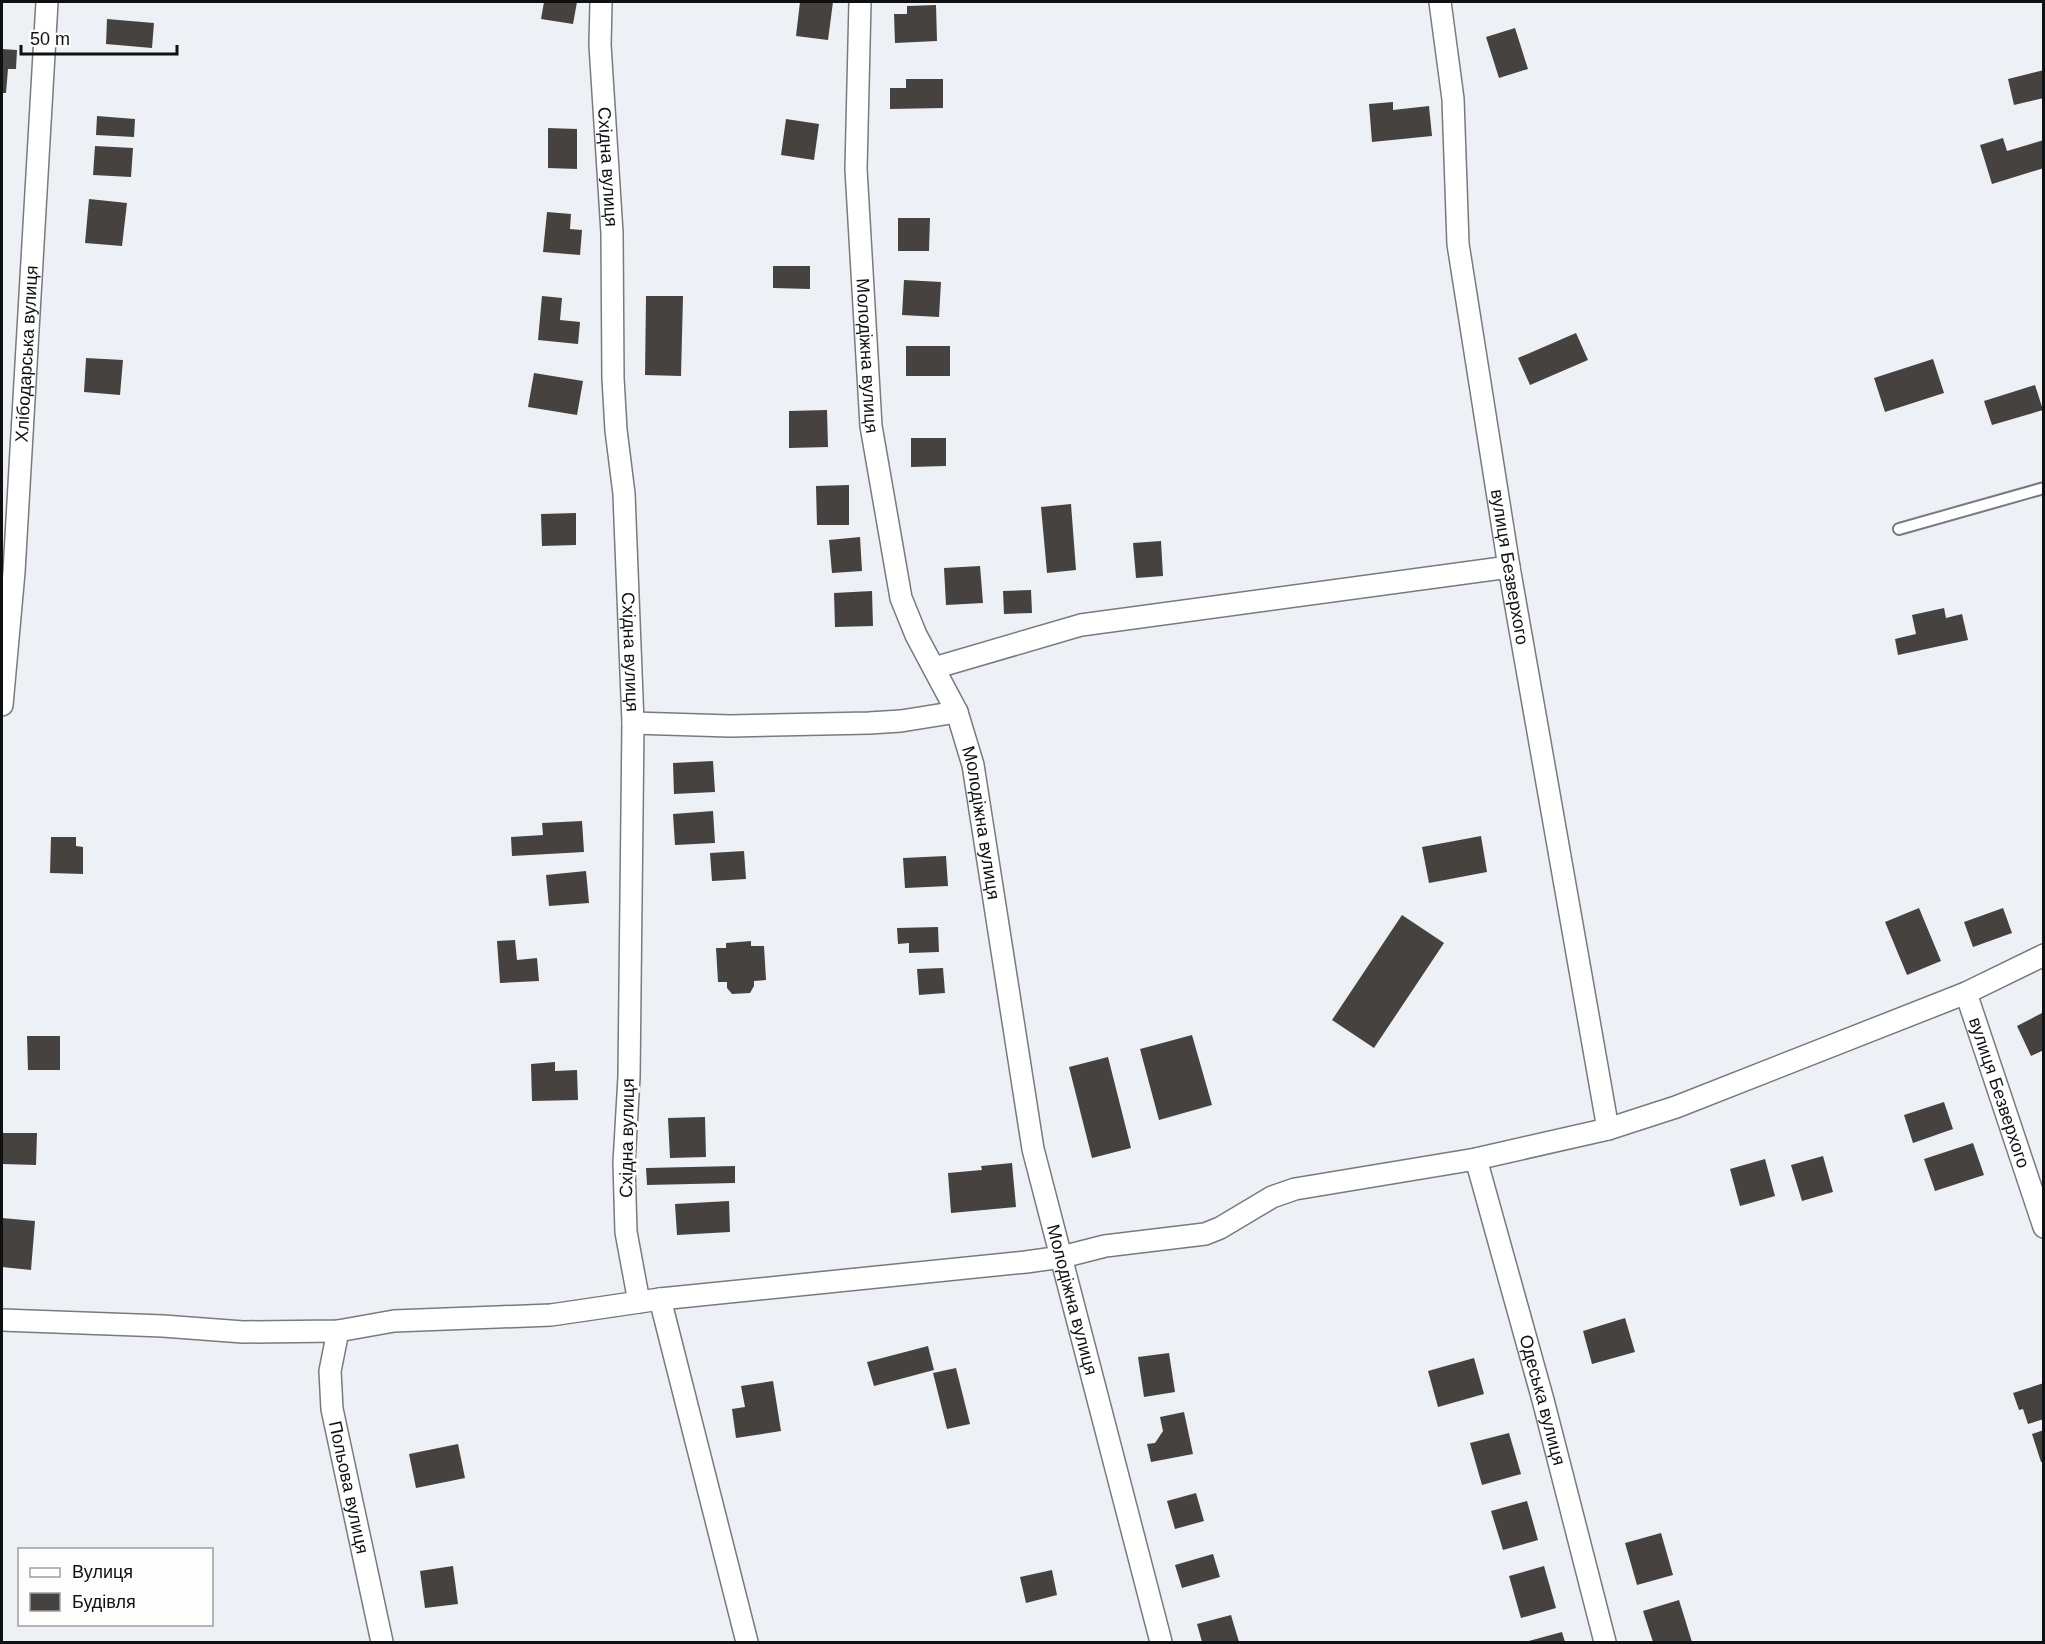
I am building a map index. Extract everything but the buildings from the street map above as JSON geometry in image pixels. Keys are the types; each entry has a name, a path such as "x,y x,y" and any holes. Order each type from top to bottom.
{"street":[{"name":"Хлібодарська вулиця","path":"2,705 14,572 47,2"},
{"name":"Східна вулиця","path":"601,2 600,45 612,233 613,378 616,430 624,494 633,723 629,1077 624,1163 626,1232 639,1302"},
{"name":"Молодіжна вулиця","path":"860,2 856,169 868,405 901,598 916,636 957,712 973,765 1033,1149 1161,1642"},
{"name":"вулиця Безверхого","path":"1440,2 1453,99 1458,244 1509,567 1608,1129"},
{"path":"934,668 1081,625 1509,567"},
{"path":"633,723 730,726 869,723 901,721 957,712"},
{"path":"2,1320 163,1326 243,1332 338,1331 394,1321 551,1315 660,1299 990,1266 1062,1257 1105,1246 1205,1234 1220,1228 1272,1197 1294,1188 1476,1159 1608,1129 1676,1107 1966,993 2043,955"},
{"name":"вулиця Безверхого","path":"1966,993 2043,1227"},
{"name":"Одеська вулиця","path":"1476,1159 1543,1400 1605,1642"},
{"path":"660,1299 747,1642"},
{"name":"Польова вулиця","path":"338,1331 330,1371 332,1409 381,1642"}],"lane":[{"path":"1899,529 2043,488"}]}
